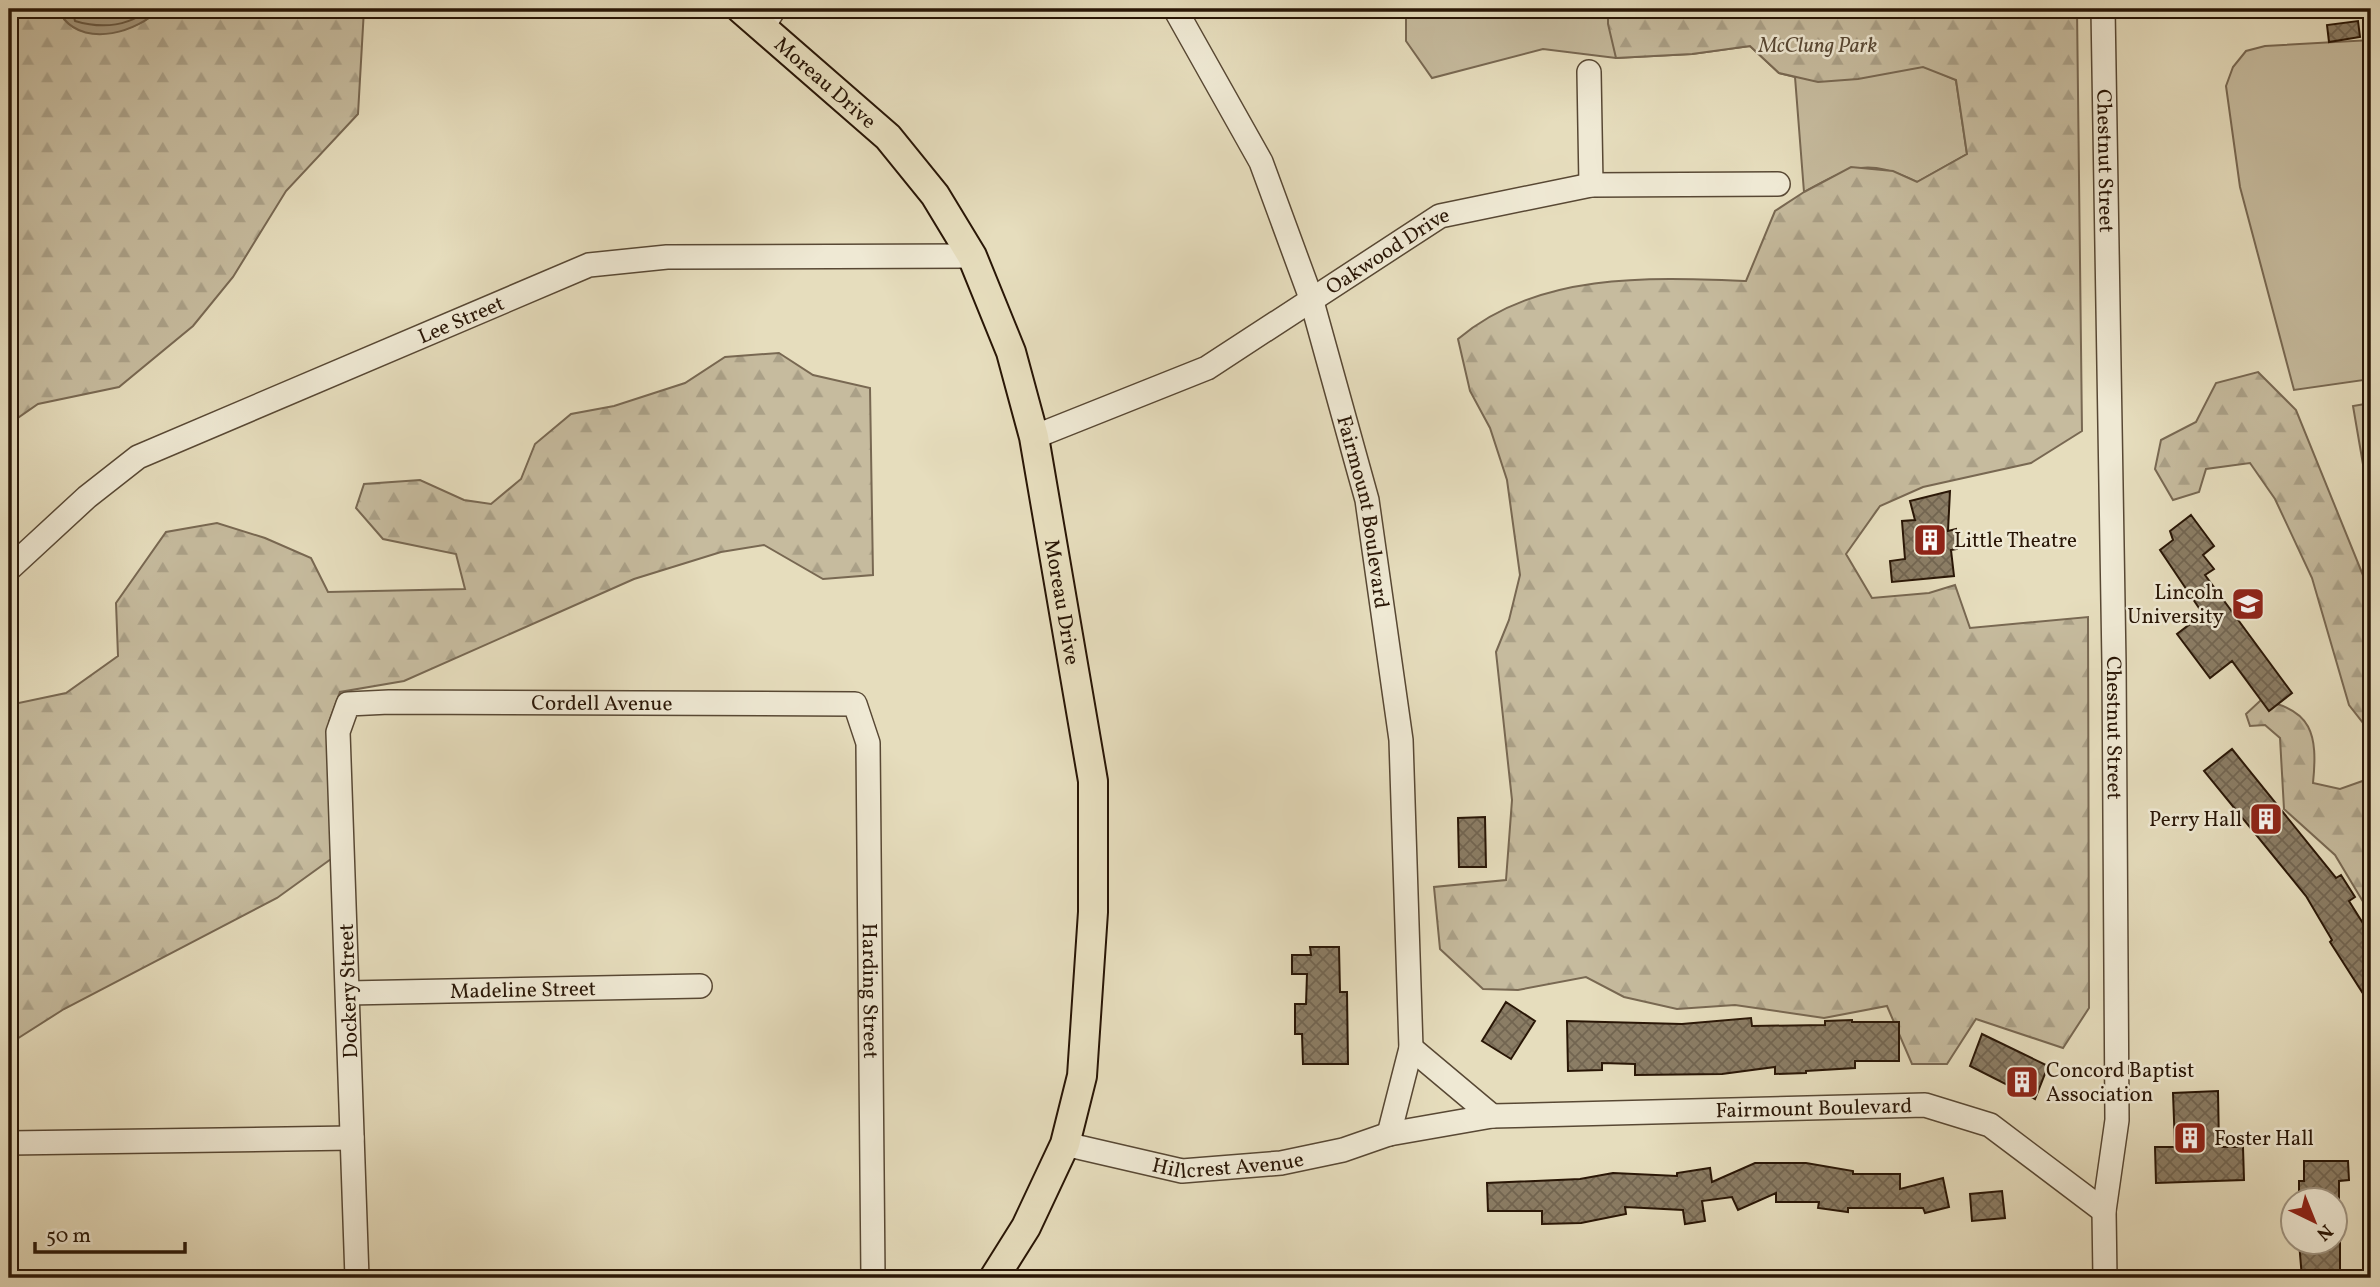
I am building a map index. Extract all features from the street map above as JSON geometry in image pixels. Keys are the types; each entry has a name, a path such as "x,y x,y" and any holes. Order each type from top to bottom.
{"main road":[{"name":"Moreau Drive","path":"741,9 768,19 888,137 935,195 972,256 1012,352 1034,438 1093,781 1093,912 1082,1076 1065,1144 1026,1227 994,1278"}],"street":[{"name":"Chestnut Street","path":"2103,9 2114,664 2117,1120 2104,1211 2105,1278"},
{"name":"Fairmount Boulevard","path":"1181,11 1261,162 1311,298 1367,500 1401,740 1411,1048 1389,1134 1492,1116 1925,1105 1990,1125 2104,1211"},
{"path":"1589,72 1591,185"},
{"name":"Oakwood Drive","path":"1034,438 1207,368 1440,216 1591,185 1778,184"},
{"name":"Lee Street","path":"9,569 87,497 138,457 589,265 667,257 972,256"},
{"name":"Cordell Avenue","path":"348,705 855,704"},
{"name":"Harding Street","path":"855,704 869,743 873,1278"},
{"name":"Dockery Street","path":"348,705 338,732 357,1278"},
{"name":"Madeline Street","path":"348,993 699,986"},
{"path":"1411,1048 1492,1116"},
{"name":"Hillcrest Avenue","path":"1065,1144 1182,1171 1281,1163 1343,1150 1389,1134"},
{"path":"9,1143 352,1138"}],"green space":[{"path":"9,9 65,9 64,19 74,27 85,32 98,33 139,24 159,9 364,9 358,114 286,191 233,277 193,326 119,387 38,404 9,424"},
{"name":"McClung Park","path":"1406,9 2077,9 1924,66 1956,80 1967,154 1917,182 1884,169 1859,168 1834,176 1804,192 1795,77 1779,73 1750,46 1692,54 1616,58 1543,49 1432,78 1406,41"},
{"path":"1608,9 2077,9 2082,431 2031,463 1923,487 1880,506 1846,554 1872,598 1929,593 1955,585 1970,628 2088,617 2089,1008 2063,1048 1976,1019 1947,1064 1912,1064 1887,1006 1824,1018 1735,1005 1677,1009 1624,997 1586,977 1518,990 1483,989 1440,949 1434,887 1506,880 1512,800 1496,652 1509,620 1520,575 1507,480 1490,428 1470,391 1458,339 1489,317 1523,301 1558,290 1633,280 1746,281 1775,211 1804,192 1851,167 1893,171 1917,182 1967,154 1956,80 1923,67 1858,79 1818,82 1779,73 1750,46 1692,54 1616,58 1608,24"},
{"path":"2371,40 2371,379 2294,390 2240,187 2226,86 2233,67 2246,51 2265,46"},
{"path":"779,353 813,375 870,388 873,575 823,579 764,545 721,552 634,579 404,681 340,692 329,722 331,859 277,898 64,1009 9,1044 9,705 66,693 118,656 116,603 166,532 217,523 265,538 311,558 328,592 465,589 456,554 383,539 356,508 364,484 420,480 464,500 491,504 521,479 535,444 571,414 614,406 685,383 725,357"},
{"path":"2258,372 2296,410 2371,595 2371,733 2349,705 2312,578 2275,499 2250,463 2206,469 2199,492 2173,500 2155,469 2161,440 2196,422 2216,383"},
{"path":"2371,403 2371,511 2353,406"},
{"path":"2261,700 2291,710 2308,726 2314,751 2313,783 2340,789 2371,778 2371,915 2335,855 2284,809 2280,738 2265,725 2250,726 2246,714"}],"water":[{"path":"65,9 159,9 126,30 99,34 74,28 64,19"}],"building":[{"path":"2358,21 2360,37 2329,42 2327,25"},
{"name":"Little Theatre","path":"1950,491 1948,531 1956,529 1957,549 1951,550 1954,576 1892,582 1890,561 1905,559 1902,521 1915,520 1910,501"},
{"path":"2191,515 2214,546 2203,555 2214,569 2205,575 2292,693 2269,711 2232,661 2210,678 2177,634 2203,614 2160,550 2173,540 2170,531"},
{"path":"2232,749 2336,878 2341,875 2355,897 2349,901 2371,936 2371,1006 2330,942 2332,940 2306,896 2204,771"},
{"path":"1485,817 1486,867 1459,867 1458,818"},
{"path":"1310,947 1339,947 1340,992 1347,992 1348,1064 1303,1064 1302,1034 1295,1034 1295,1004 1306,1004 1307,974 1292,974 1292,955 1311,955"},
{"path":"1506,1002 1535,1021 1511,1059 1482,1041"},
{"path":"1751,1018 1752,1026 1825,1025 1825,1021 1852,1020 1899,1022 1899,1061 1855,1061 1855,1068 1775,1074 1775,1067 1722,1074 1635,1075 1635,1064 1602,1063 1602,1070 1568,1071 1567,1021 1682,1024"},
{"name":"Concord Baptist Association","path":"1982,1034 2048,1066 2035,1099 1970,1066"},
{"name":"Foster Hall","path":"2218,1091 2219,1147 2243,1147 2244,1180 2156,1183 2155,1147 2175,1147 2173,1093"},
{"path":"2304,1161 2348,1161 2349,1180 2339,1181 2339,1186 2299,1186 2299,1181 2304,1181"},
{"path":"1755,1163 1806,1163 1853,1171 1853,1174 1900,1174 1900,1189 1943,1178 1949,1207 1925,1213 1923,1208 1848,1208 1848,1212 1818,1208 1819,1202 1776,1202 1776,1193 1738,1210 1732,1197 1702,1201 1705,1221 1685,1224 1683,1210 1625,1207 1626,1214 1581,1223 1542,1224 1542,1211 1488,1211 1487,1183 1580,1179 1613,1173 1677,1176 1677,1173 1710,1168 1712,1182"},
{"path":"2002,1191 2005,1218 1972,1221 1970,1194"},
{"path":"2300,1256 2340,1256 2340,1278 2302,1278"}],"place":[{"name":"Little Theatre","path":"1930,540"},
{"name":"Lincoln University","path":"2248,604"},
{"name":"Perry Hall","path":"2266,819"},
{"name":"Concord Baptist Association","path":"2022,1082"},
{"name":"Foster Hall","path":"2190,1138"}]}
